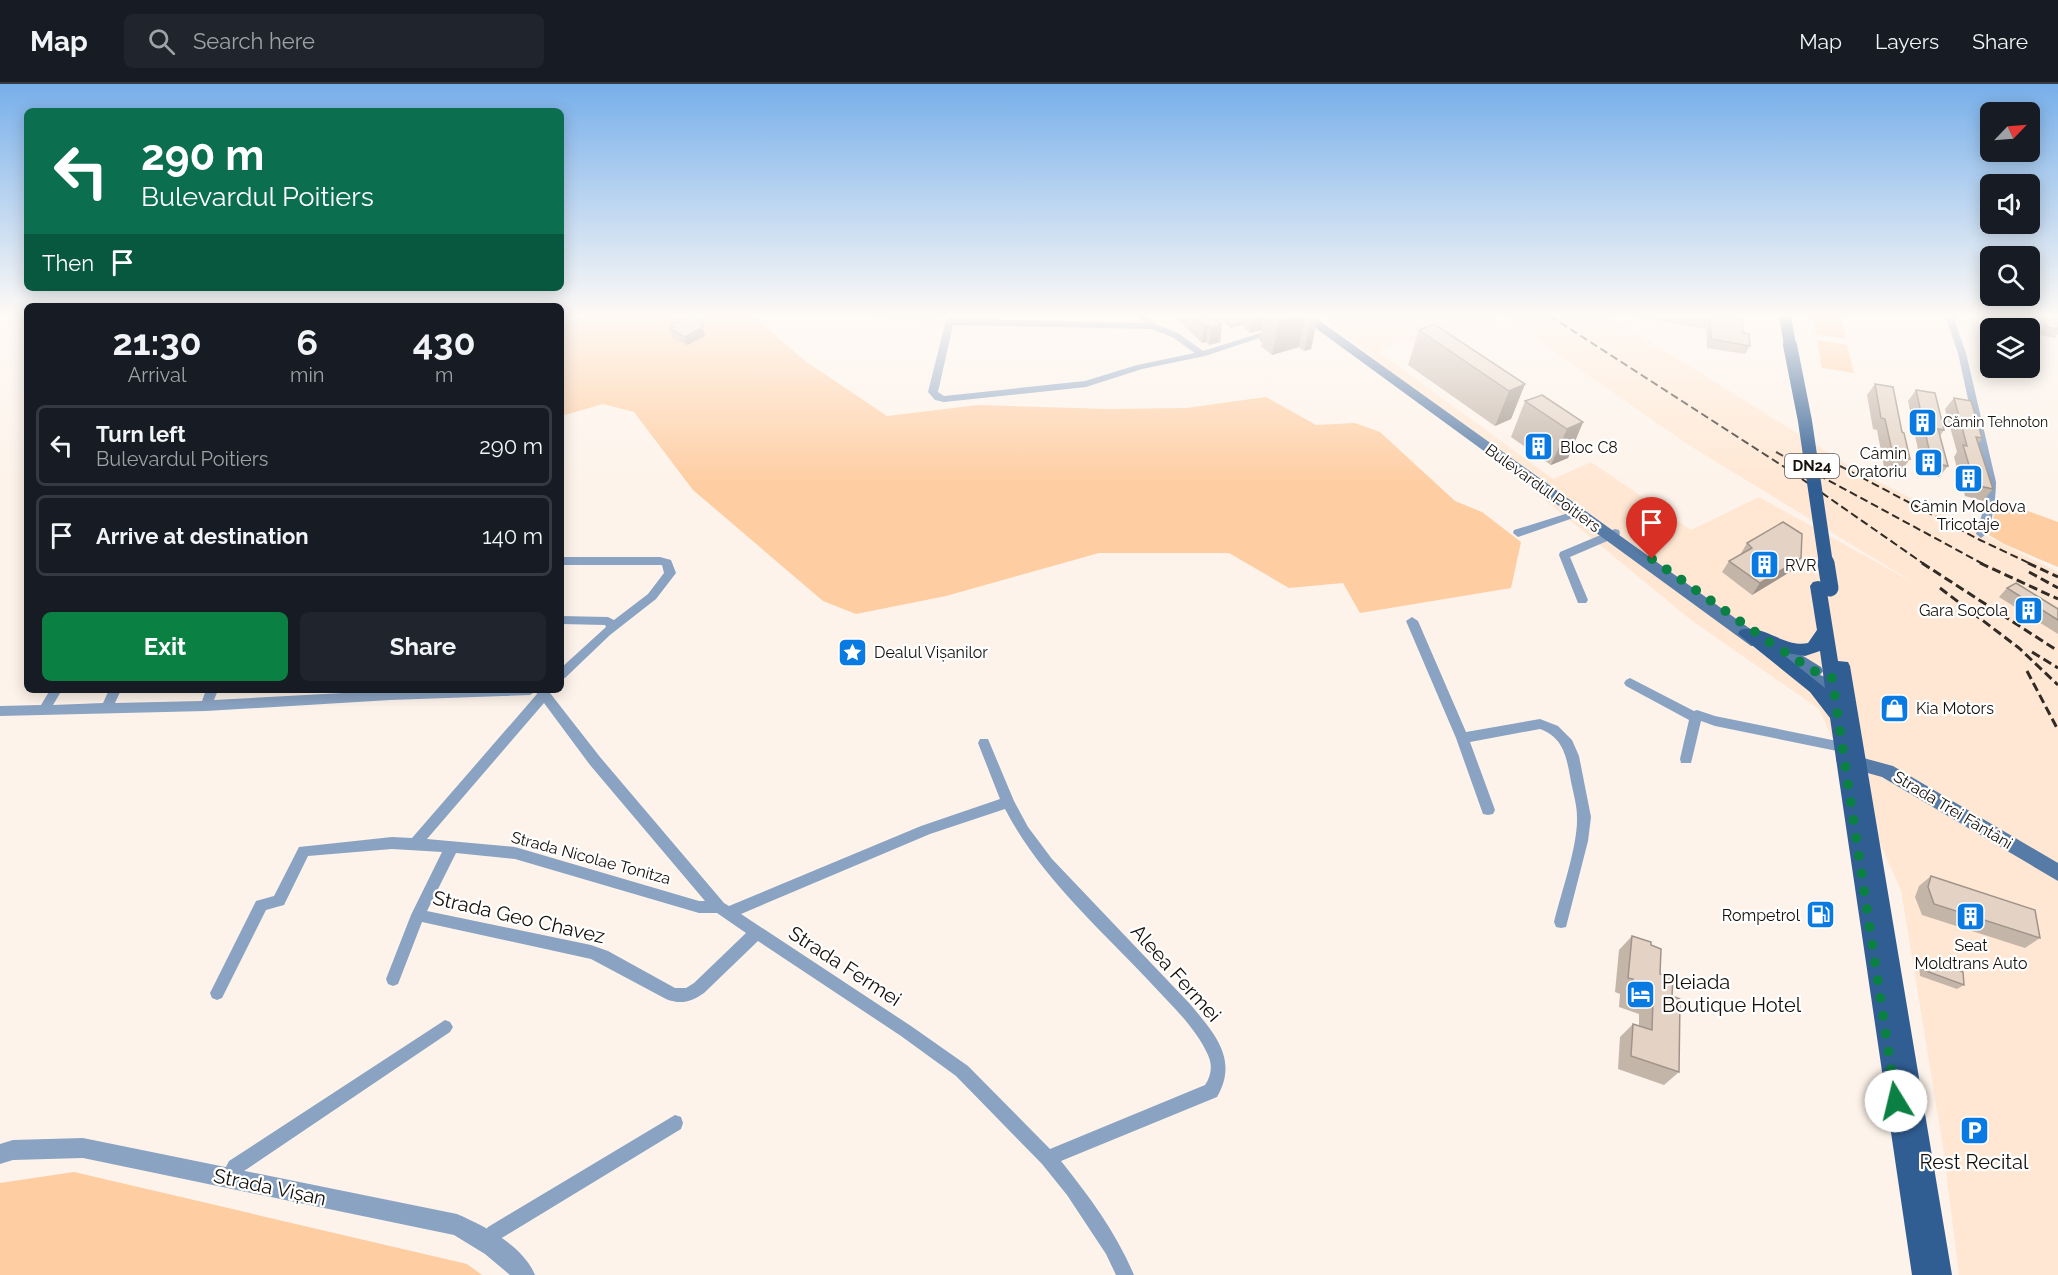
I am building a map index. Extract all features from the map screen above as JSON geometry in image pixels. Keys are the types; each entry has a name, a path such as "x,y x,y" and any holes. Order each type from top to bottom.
{"main road":[{"name":"Bulevardul Poitiers","path":"1378,372 1578,513 1612,534"},
{"name":"Bulevardul Poitiers","path":"1379,372 1612,534 1806,676 1838,684"},
{"name":"DN24","path":"1793,372 1805,421 1847,757 1924,1275"},
{"name":"DN24","path":"1824,587 1825,630 1838,684 1838,717 1940,1275"},
{"path":"1750,633 1775,644 1805,651 1815,648 1822,640 1825,630"},
{"path":"1750,633 1816,688 1838,717"},
{"name":"Strada Trei Fântâni","path":"1847,757 1887,771 2058,873"}],"street":[{"path":"938,372 933,392 938,398 944,399 1086,384 1125,372"},
{"path":"1966,372 1991,482 1990,504 1981,534"},
{"path":"1518,533 1578,513"},
{"path":"1582,600 1564,555 1612,534"},
{"path":"564,561 660,561 667,563 670,568 665,584 647,602 612,627 564,672"},
{"path":"564,620 608,621 612,627"},
{"path":"1412,621 1462,738 1488,810"},
{"path":"1630,683 1696,718"},
{"path":"44,710 54,693"},
{"path":"107,708 114,693"},
{"path":"206,706 211,693"},
{"path":"0,711 206,706 379,693"},
{"path":"415,844 538,693"},
{"name":"Strada Fermei","path":"542,693 595,761 723,910 906,1031 962,1071 1048,1158 1078,1196 1112,1248 1125,1275"},
{"path":"1686,759 1697,715 1847,757"},
{"path":"1462,738 1540,724 1554,729 1566,740 1573,756 1584,816 1581,841 1561,922"},
{"name":"Aleea Fermei","path":"984,743 1006,803 1023,831 1047,863 1185,1009 1213,1049 1220,1073 1218,1083 1210,1091 1197,1098 1048,1158"},
{"path":"723,910 926,830 1006,803"},
{"name":"Strada Nicolae Tonitza","path":"217,993 261,905 279,901 304,851 392,843 515,853 699,907 723,910"},
{"name":"Strada Geo Chavez","path":"393,979 418,915 452,847"},
{"name":"Strada Geo Chavez","path":"418,915 581,948 603,956 680,997 699,988 756,933"},
{"path":"228,1178 235,1167 445,1027"},
{"path":"488,1241 494,1233 675,1123"},
{"name":"Strada Vișan","path":"0,1154 13,1150 83,1148 457,1225 488,1241 514,1262 524,1275"}],"shaded area":[{"path":"564,372 821,372 887,416 978,405 1108,409 1186,408 1266,397 1316,425 1355,423 1380,432 1455,501 1482,512 1521,542 1511,588 1360,613 1343,583 1289,588 1229,553 1099,553 946,596 856,614 823,601 693,490 634,412 603,404 564,415"},
{"path":"1389,372 1406,372 1553,479 1591,462 1691,530 1759,497 1916,584 1687,444 1583,372 1698,372 1861,473 2058,572 2058,1275 1959,1275 1943,1147 1901,890 1819,709 1691,620"},
{"path":"1998,500 2058,522 2058,567 2004,544 1989,535"},
{"path":"74,1172 467,1264 482,1275 0,1275 0,1183"}],"building":[{"path":"1480,372 1506,372 1525,384 1509,391"},
{"path":"1875,384 1893,387 1910,459 1893,455 1885,419 1881,418"},
{"path":"1916,390 1935,393 1944,430 1938,429 1948,466 1932,463"},
{"path":"1542,395 1583,422 1567,429 1525,401"},
{"path":"1954,398 1971,401 1982,438 1976,437 1993,489 1975,485 1963,445 1967,446"},
{"name":"RVR","path":"1783,522 1802,534 1801,558 1760,583 1729,561 1752,548 1747,543"},
{"path":"2016,583 2058,609 2058,620 2007,588"},
{"path":"1931,876 2035,910 2040,938 1934,904 1928,887"},
{"path":"1632,936 1651,942 1651,945 1661,949 1660,974 1673,978 1672,996 1680,999 1679,1072 1631,1056 1633,1024 1652,1030 1653,1000 1632,993 1633,979 1628,978"},
{"path":"1926,958 1963,972 1964,985 1926,971"}],"railway":[{"path":"1636,372 1789,470 1924,564"},
{"path":"1776,452 1983,564"},
{"path":"1840,466 1980,540 2031,564"},
{"path":"1922,563 2058,651"},
{"path":"1980,563 2058,599"},
{"path":"2028,563 2058,577"},
{"path":"2029,572 2058,588"},
{"path":"1940,588 2019,648 2058,685"},
{"path":"2032,652 2058,668"},
{"path":"2027,671 2058,730"}],"place":[{"name":"Cămin Tehnoton","path":"1922,422"},
{"name":"Bloc C8","path":"1539,447"},
{"name":"Cămin Oratoriu","path":"1928,462"},
{"name":"Cămin Moldova Tricotaje","path":"1968,478"},
{"name":"RVR","path":"1764,565"},
{"name":"Gara Socola","path":"2029,610"},
{"name":"Dealul Vișanilor","path":"853,652"},
{"name":"Kia Motors","path":"1895,708"},
{"name":"Rompetrol","path":"1821,915"},
{"name":"Seat Moldtrans Auto","path":"1971,917"},
{"name":"Pleiada Boutique Hotel","path":"1641,994"},
{"name":"Rest Recital","path":"1974,1131"}],"route":[{"path":"1652,559 1772,644 1814,671 1832,678 1896,1101"}]}
